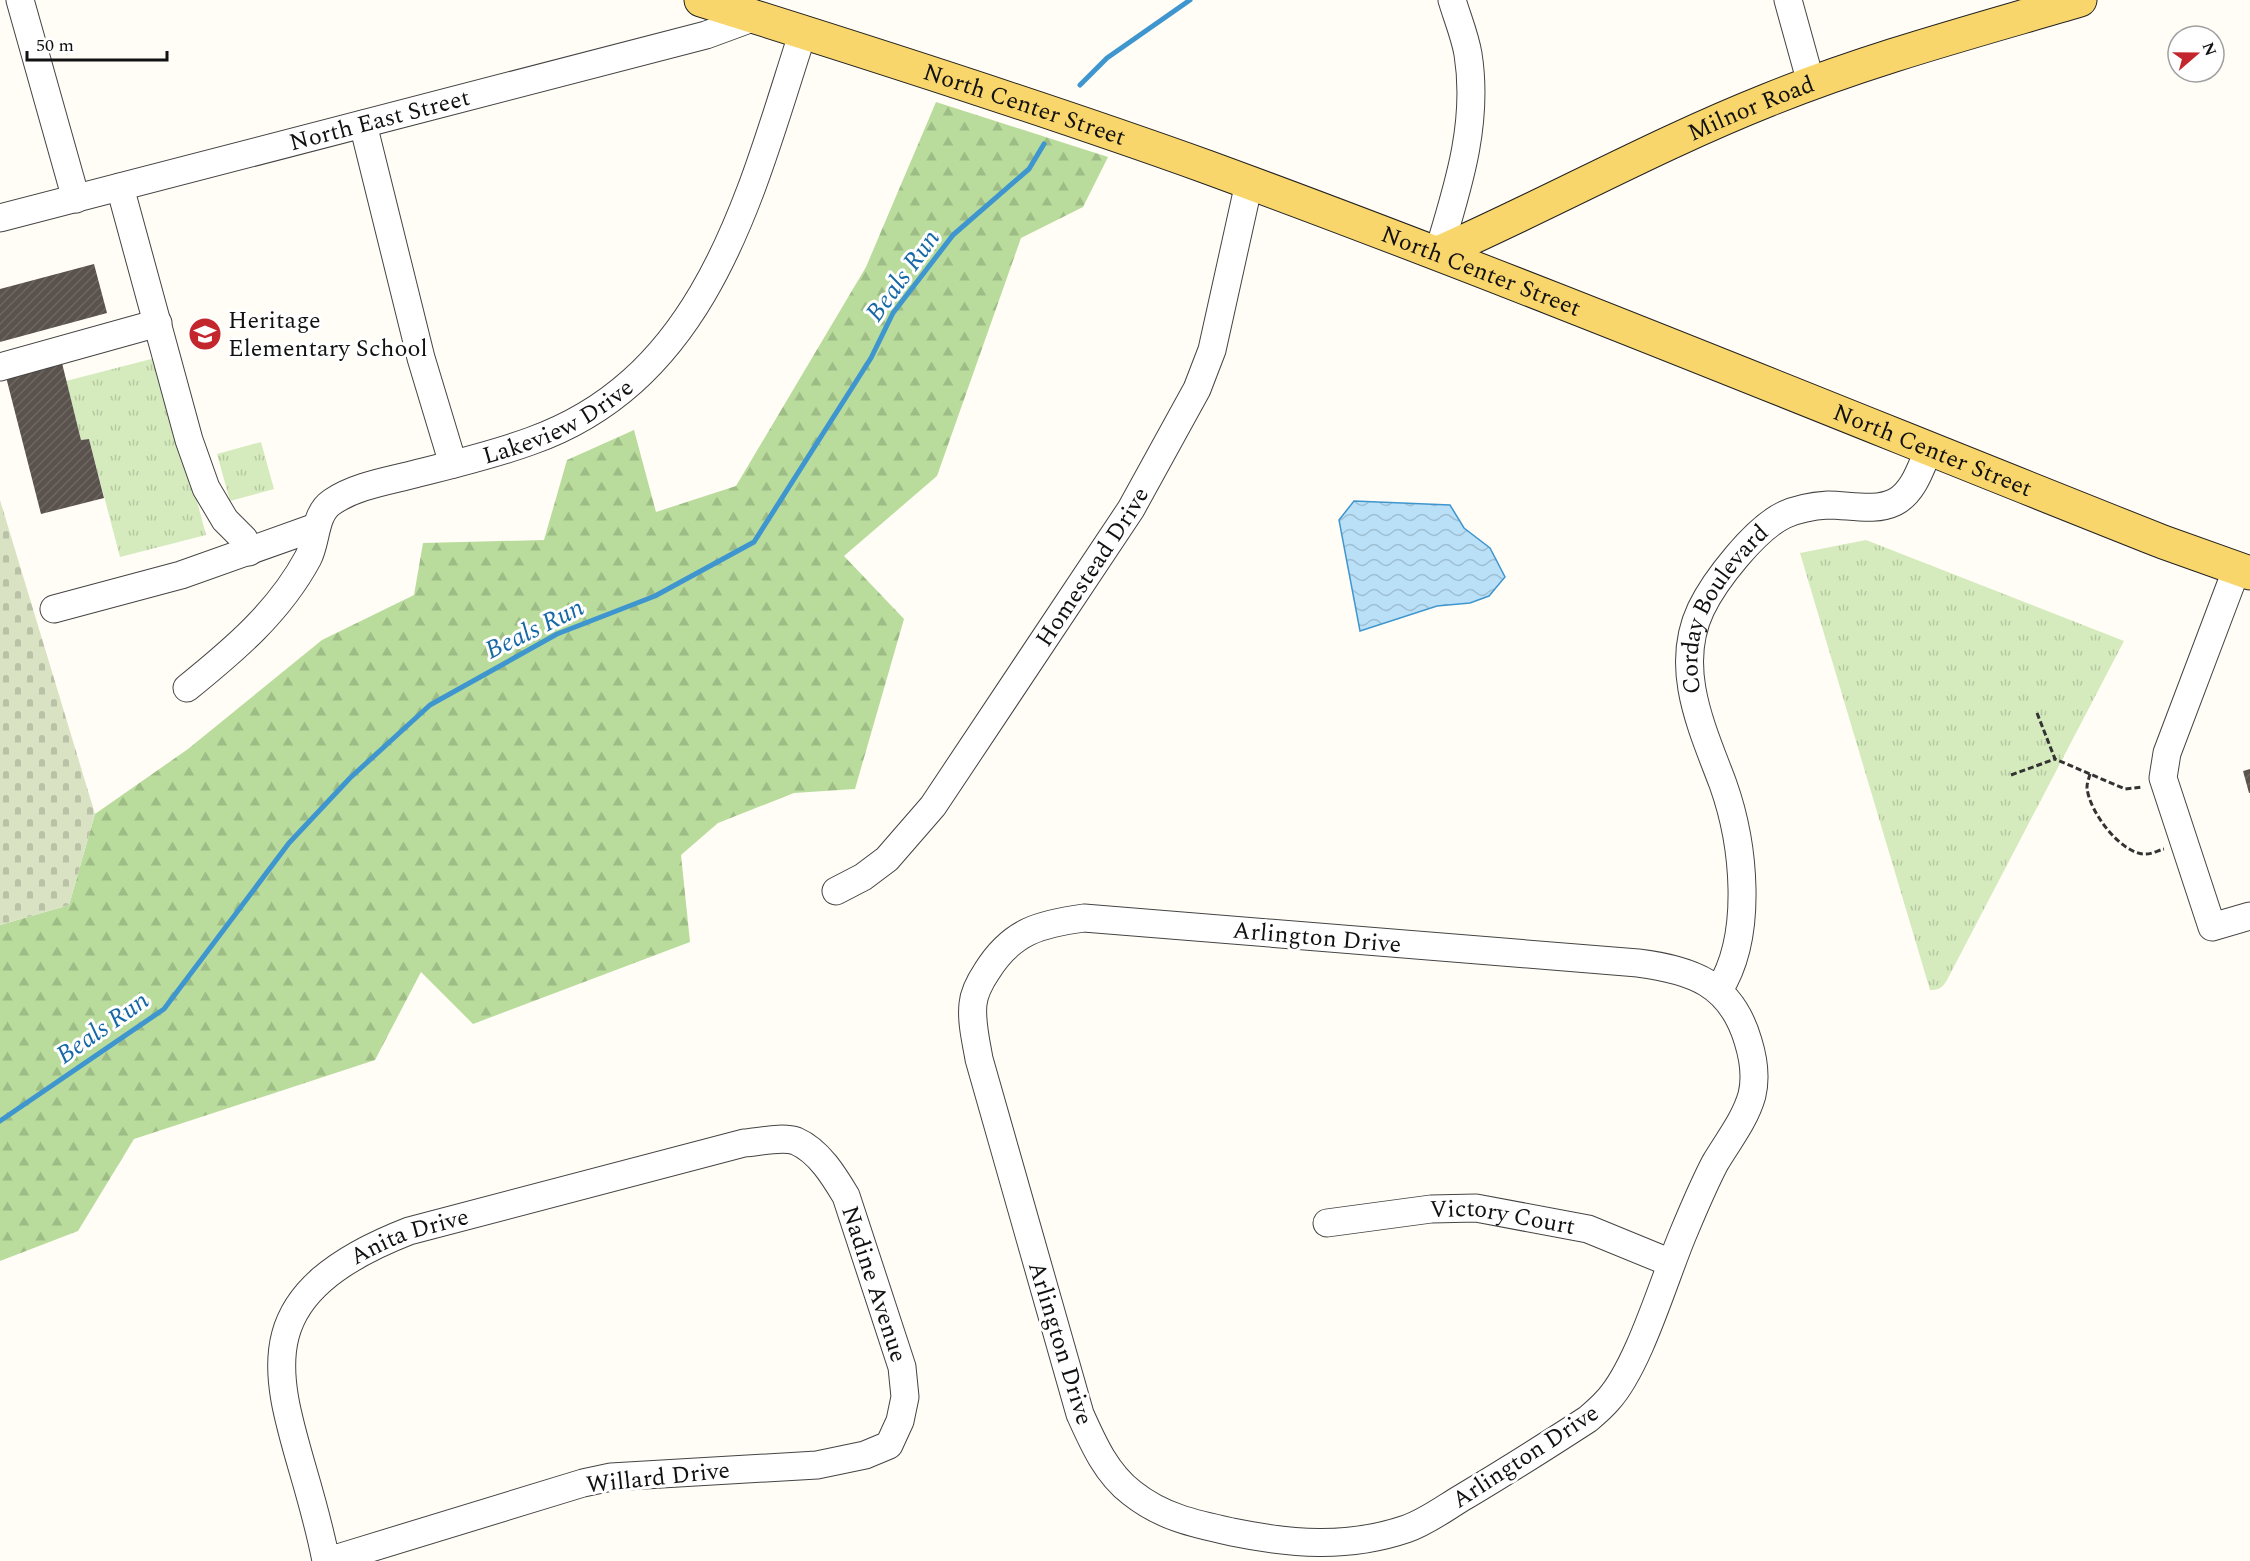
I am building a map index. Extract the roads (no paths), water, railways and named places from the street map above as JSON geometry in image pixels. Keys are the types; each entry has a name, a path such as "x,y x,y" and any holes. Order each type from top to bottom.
{"main road":[{"name":"North Center Street","path":"701,0 1017,101 1249,183 1438,253 1929,449 2243,571"},
{"name":"Milnor Road","path":"1438,253 1514,219 1663,146 1811,83 1895,54 2080,0"}],"street":[{"path":"20,0 76,199"},
{"path":"1438,253 1464,166 1471,109 1467,53 1452,0"},
{"path":"1788,0 1811,83"},
{"name":"North East Street","path":"0,218 706,35 755,17"},
{"name":"Lakeview Drive","path":"187,688 239,645 279,604 310,555 316,527 330,502 385,482 497,453 552,434 601,406 646,368 684,326 714,277 737,225 803,32"},
{"path":"363,124 421,358 453,465"},
{"name":"Homestead Drive","path":"836,891 863,877 887,859 908,838 933,806 1131,509 1197,389 1212,350 1249,183"},
{"path":"120,187 189,440 207,488 225,520 244,539 249,552"},
{"path":"0,367 158,323"},
{"name":"Corday Boulevard","path":"1719,990 1730,973 1738,951 1742,899 1740,868 1728,799 1694,707 1691,655 1694,631 1701,609 1720,579 1759,534 1782,516 1804,507 1879,507 1896,501 1916,479 1929,449"},
{"path":"54,609 181,575 316,527"},
{"path":"2243,571 2167,753 2163,778 2212,927 2250,916"},
{"name":"Arlington Drive","path":"1084,918 1638,963 1674,968 1695,975 1719,990 1734,1009 1744,1029 1752,1054 1752,1093 1746,1111 1701,1191 1623,1379 1609,1400 1588,1419 1426,1520 1408,1528 1347,1543 1309,1544 1269,1539 1179,1520 1149,1505 1116,1478 1102,1459 1080,1414 979,1059 973,1002 981,980 998,953 1020,935 1047,923 1084,918"},
{"name":"Nadine Avenue","path":"795,1141 816,1155 834,1174 846,1196 894,1340 902,1367 905,1397 900,1421 889,1445"},
{"name":"Anita Drive","path":"327,1561 318,1521 294,1442 282,1389 280,1362 284,1335 295,1310 310,1289 330,1271 376,1244 451,1219 713,1150 744,1143 795,1141"},
{"name":"Victory Court","path":"1327,1223 1431,1209 1476,1208 1588,1229 1671,1263"},
{"name":"Willard Drive","path":"327,1561 583,1483 611,1478 817,1465 865,1455 889,1445"}],"water":[{"path":"1354,501 1450,505 1464,528 1490,548 1505,577 1489,596 1470,603 1437,606 1360,631 1339,520"}],"waterway":[{"name":"Beals Run","path":"1080,85 1107,58 1190,0"},
{"name":"Beals Run","path":"0,1121 164,1009 289,843 350,778 430,705 557,634 655,596 754,542 871,358 893,313 953,235 1029,169 1044,144"}],"place":[{"name":"Heritage Elementary School","path":"205,334"}]}
